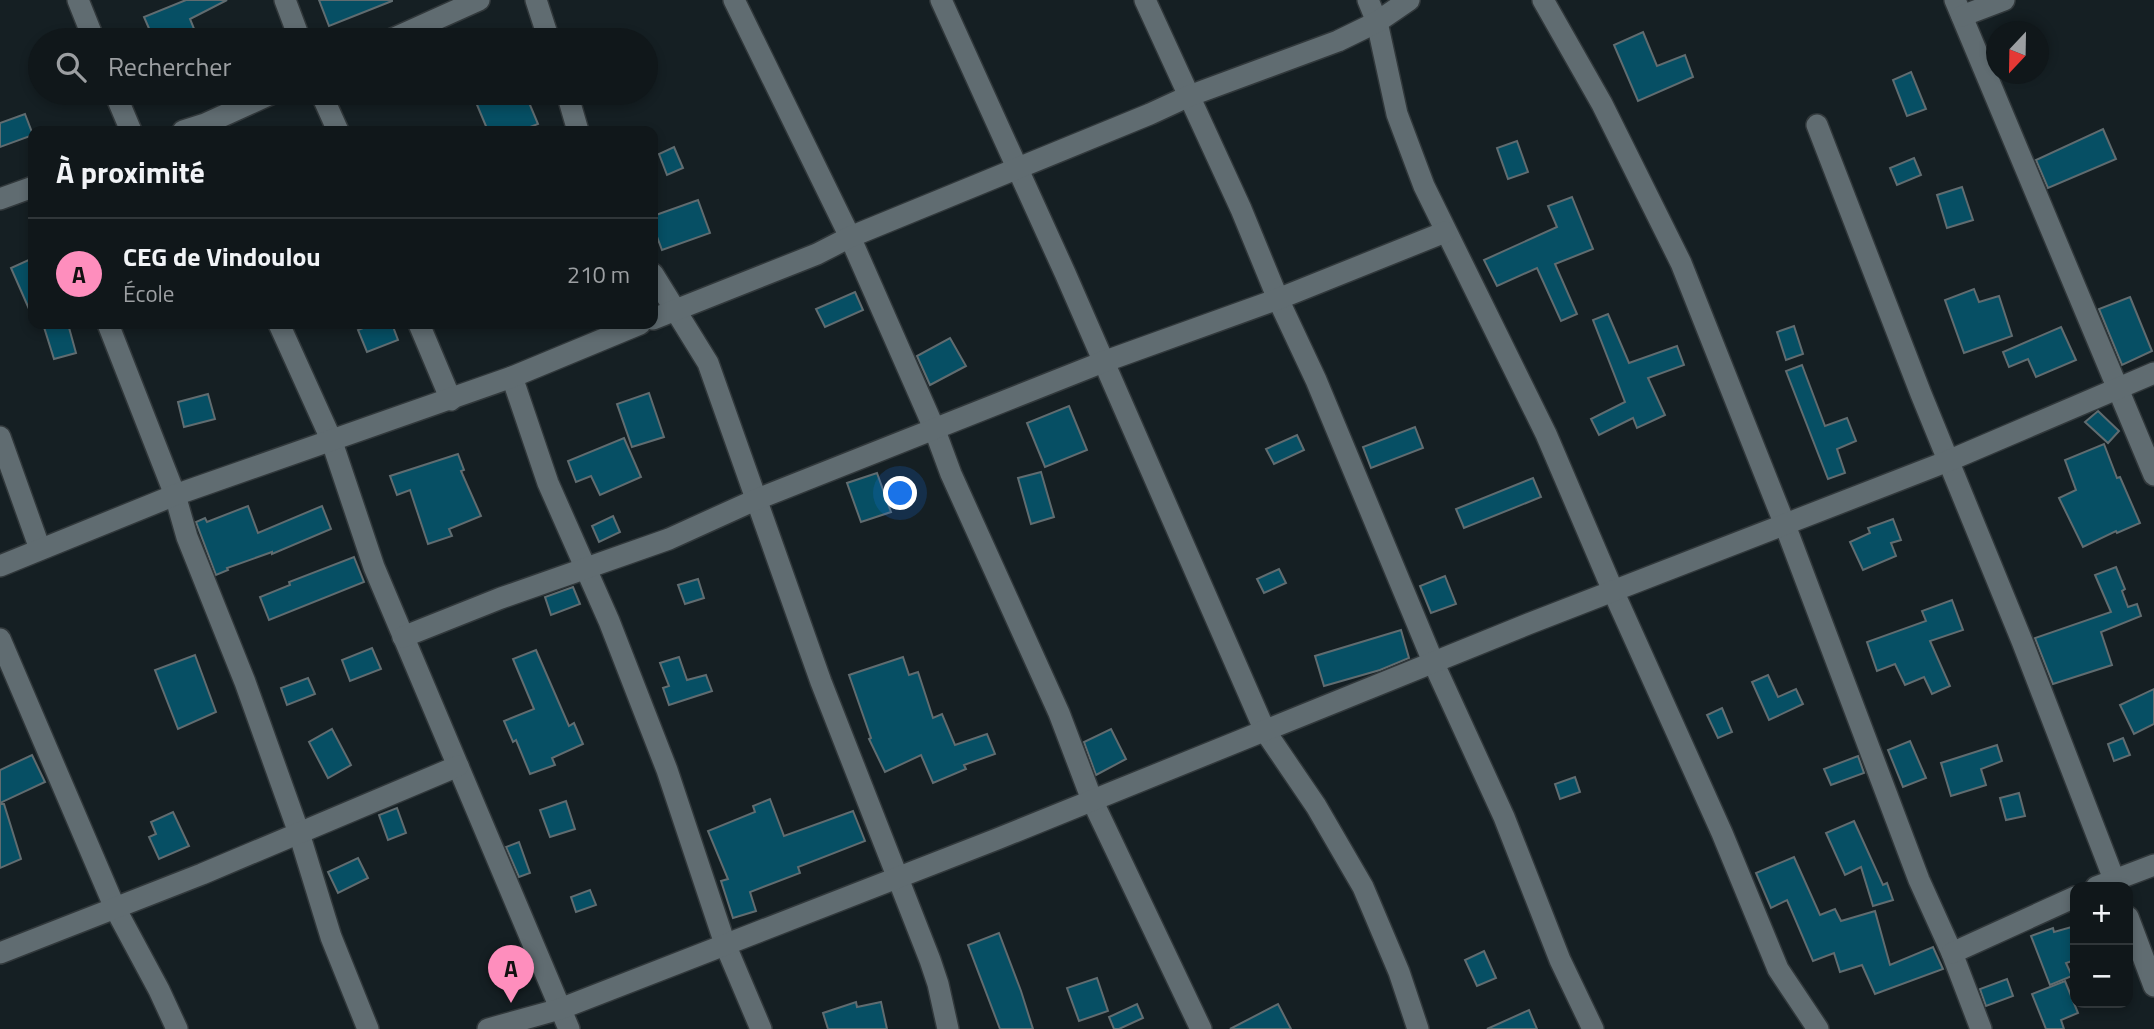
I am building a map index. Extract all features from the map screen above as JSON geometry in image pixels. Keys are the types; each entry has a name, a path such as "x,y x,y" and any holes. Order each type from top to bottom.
{"street":[{"path":"78,0 89,28"},
{"path":"285,0 296,28"},
{"path":"417,28 479,0"},
{"path":"536,0 546,28"},
{"path":"734,0 850,237 951,474 1059,713 1092,800 1201,1029"},
{"path":"941,0 1019,169 1265,731 1315,806 1363,887 1399,972 1418,1029"},
{"path":"1145,0 1316,380 1434,664 1504,817 1560,960 1593,1029"},
{"path":"1368,0 1377,22 1397,114 1424,186 1546,434 1779,969 1818,1029"},
{"path":"658,317 817,254 850,237 1019,169 1189,96 1338,41 1377,22 1409,0"},
{"path":"1544,0 1602,104 1681,263 1785,525 1919,880 1952,953 1981,1029"},
{"path":"2004,0 1958,8 2154,475"},
{"path":"120,105 129,126"},
{"path":"210,126 250,105"},
{"path":"326,105 336,126"},
{"path":"571,105 577,126"},
{"path":"1817,125 1948,461 2022,641 2108,882"},
{"path":"0,199 28,189"},
{"path":"403,637 501,598 669,538 755,500 847,466 1102,362 1278,299 1445,232"},
{"path":"658,282 708,363 821,682 938,984 948,1029"},
{"path":"110,329 175,495 187,537 245,682 299,833 331,937 368,1029"},
{"path":"281,329 331,439 358,524 403,637 564,1019"},
{"path":"421,329 450,400"},
{"path":"0,566 175,495 450,400 628,329"},
{"path":"488,1029 564,1019 725,944 1434,664 1528,624 1614,593 1948,461 2154,373"},
{"path":"512,377 548,483 587,568 667,770 725,944 761,1029"},
{"path":"0,437 40,549"},
{"path":"0,639 115,908 177,1029"},
{"path":"0,953 202,874 458,766"},
{"path":"2116,882 2154,865"},
{"path":"1952,953 2070,899"},
{"path":"2133,930 2154,986"}],"building":[{"path":"186,0 227,0 190,19 194,28 149,28 144,17"},
{"path":"319,0 392,0 392,1 329,26"},
{"path":"1643,32 1657,66 1685,55 1693,77 1638,101 1614,45"},
{"path":"1911,72 1926,109 1907,116 1893,80"},
{"path":"477,105 530,105 538,124 533,126 486,126"},
{"path":"25,114 30,126 28,137 0,147 0,123"},
{"path":"2103,129 2116,159 2048,188 2036,160"},
{"path":"1517,141 1528,172 1508,179 1497,148"},
{"path":"674,147 683,168 667,175 659,154"},
{"path":"1914,158 1921,175 1897,185 1890,168"},
{"path":"1962,187 1973,220 1947,228 1937,195"},
{"path":"1572,197 1593,249 1555,264 1577,314 1561,321 1537,268 1497,286 1484,260 1557,227 1548,206"},
{"path":"698,200 710,233 662,250 658,239 658,214"},
{"path":"28,260 28,307 11,268"},
{"path":"1974,289 1979,302 1999,296 2012,336 1964,353 1945,300"},
{"path":"855,292 863,310 825,327 816,309"},
{"path":"2130,297 2152,351 2122,365 2099,309"},
{"path":"1608,314 1629,363 1677,346 1684,365 1648,378 1665,415 1637,428 1633,418 1599,435 1591,419 1625,402 1593,320"},
{"path":"1794,326 1803,354 1786,360 1777,332"},
{"path":"2061,327 2076,360 2036,377 2028,359 2009,367 2003,352"},
{"path":"45,329 69,329 76,353 54,359"},
{"path":"394,329 398,340 367,352 358,330"},
{"path":"950,338 966,366 930,385 917,356"},
{"path":"1802,365 1825,426 1847,418 1856,441 1837,449 1845,473 1828,479 1786,371"},
{"path":"649,393 664,437 632,447 617,404"},
{"path":"208,394 215,419 184,427 178,402"},
{"path":"1069,406 1087,450 1045,467 1027,423"},
{"path":"2098,411 2119,431 2108,443 2085,422"},
{"path":"1415,427 1423,448 1371,468 1363,447"},
{"path":"1297,435 1304,450 1274,464 1266,449"},
{"path":"624,438 641,477 600,495 591,476 576,482 568,461"},
{"path":"2104,444 2117,478 2120,477 2140,523 2083,547 2059,498 2076,490 2065,460"},
{"path":"458,454 464,470 461,471 481,516 449,529 452,536 428,544 410,490 397,495 390,476"},
{"path":"1041,472 1054,517 1031,524 1018,478"},
{"path":"877,473 891,512 861,522 847,483"},
{"path":"1533,478 1541,497 1464,528 1456,509"},
{"path":"248,506 258,533 322,506 331,529 272,554 227,568 228,570 216,575 196,522 205,518 207,522"},
{"path":"613,516 620,532 599,542 592,526"},
{"path":"1893,519 1901,540 1891,543 1896,556 1863,570 1850,542 1870,533 1868,528"},
{"path":"354,557 364,582 269,620 260,597 290,585 289,582"},
{"path":"2116,567 2125,589 2122,591 2128,607 2137,604 2141,616 2101,632 2112,665 2053,684 2035,638 2111,612 2095,575"},
{"path":"1279,569 1286,583 1264,593 1257,579"},
{"path":"1445,576 1456,604 1431,613 1420,586"},
{"path":"698,579 704,598 685,604 678,585"},
{"path":"573,587 580,604 551,615 545,597"},
{"path":"1952,600 1963,630 1930,641 1950,686 1932,694 1924,677 1905,685 1895,664 1877,671 1867,642 1926,621 1922,611"},
{"path":"1401,630 1409,658 1380,670 1324,686 1315,656"},
{"path":"372,648 381,669 350,681 342,660"},
{"path":"536,650 569,726 574,723 583,744 552,758 555,765 530,774 516,740 513,742 504,721 534,709 513,659"},
{"path":"195,655 216,712 178,729 155,670"},
{"path":"679,657 687,680 706,675 712,691 669,705 663,688 669,686 660,663"},
{"path":"903,657 909,675 918,672 933,718 942,714 955,745 987,734 995,754 964,765 966,769 933,783 921,755 885,772 869,739 871,738 849,675"},
{"path":"1768,675 1778,697 1796,689 1803,704 1769,720 1752,682"},
{"path":"308,678 315,694 287,705 281,688"},
{"path":"2154,689 2154,724 2134,734 2120,705"},
{"path":"1722,708 1732,732 1718,738 1707,715"},
{"path":"332,729 351,765 328,778 309,742"},
{"path":"1111,729 1126,759 1096,775 1084,742"},
{"path":"2123,738 2130,755 2114,761 2108,744"},
{"path":"1910,741 1926,778 1903,787 1888,750"},
{"path":"1997,745 2002,761 1981,769 1986,785 1951,796 1941,763"},
{"path":"32,755 45,782 0,803 0,770"},
{"path":"1858,756 1864,773 1831,785 1824,769"},
{"path":"1575,777 1580,792 1560,799 1555,784"},
{"path":"2019,793 2025,816 2006,820 2000,798"},
{"path":"770,799 784,836 853,811 865,841 798,867 800,873 750,892 756,911 733,918 721,881 728,879 708,831 755,812 753,806"},
{"path":"566,801 575,829 550,837 540,810"},
{"path":"0,804 4,804 21,859 0,868"},
{"path":"397,808 406,833 388,840 379,815"},
{"path":"173,812 189,846 159,859 149,837 156,834 151,822"},
{"path":"1854,821 1883,885 1887,883 1893,900 1873,906 1861,867 1845,875 1826,833"},
{"path":"519,842 530,873 519,877 506,847"},
{"path":"1794,857 1820,915 1835,909 1841,921 1875,911 1890,965 1933,947 1943,969 1875,994 1862,965 1840,972 1834,953 1813,961 1787,900 1771,908 1756,873"},
{"path":"358,858 368,878 338,893 328,872"},
{"path":"590,890 596,905 576,912 571,897"},
{"path":"2070,927 2070,962 2066,963 2070,977 2050,985 2031,936 2053,928 2054,932"},
{"path":"999,933 1033,1029 1000,1029 968,945"},
{"path":"1484,951 1496,978 1477,986 1465,960"},
{"path":"1097,978 1108,1011 1079,1021 1067,988"},
{"path":"2007,979 2013,996 1986,1006 1980,989"},
{"path":"2065,981 2070,993 2070,1008 2076,1008 2078,1013 2061,1020 2064,1029 2046,1029 2032,994"},
{"path":"856,1002 857,1007 881,1002 887,1029 828,1029 823,1013"},
{"path":"1137,1004 1143,1018 1114,1029 1109,1017"},
{"path":"1278,1004 1291,1029 1230,1029"},
{"path":"1529,1010 1537,1029 1487,1029"}],"place":[{"name":"CEG de Vindoulou","path":"511,1003"}]}
